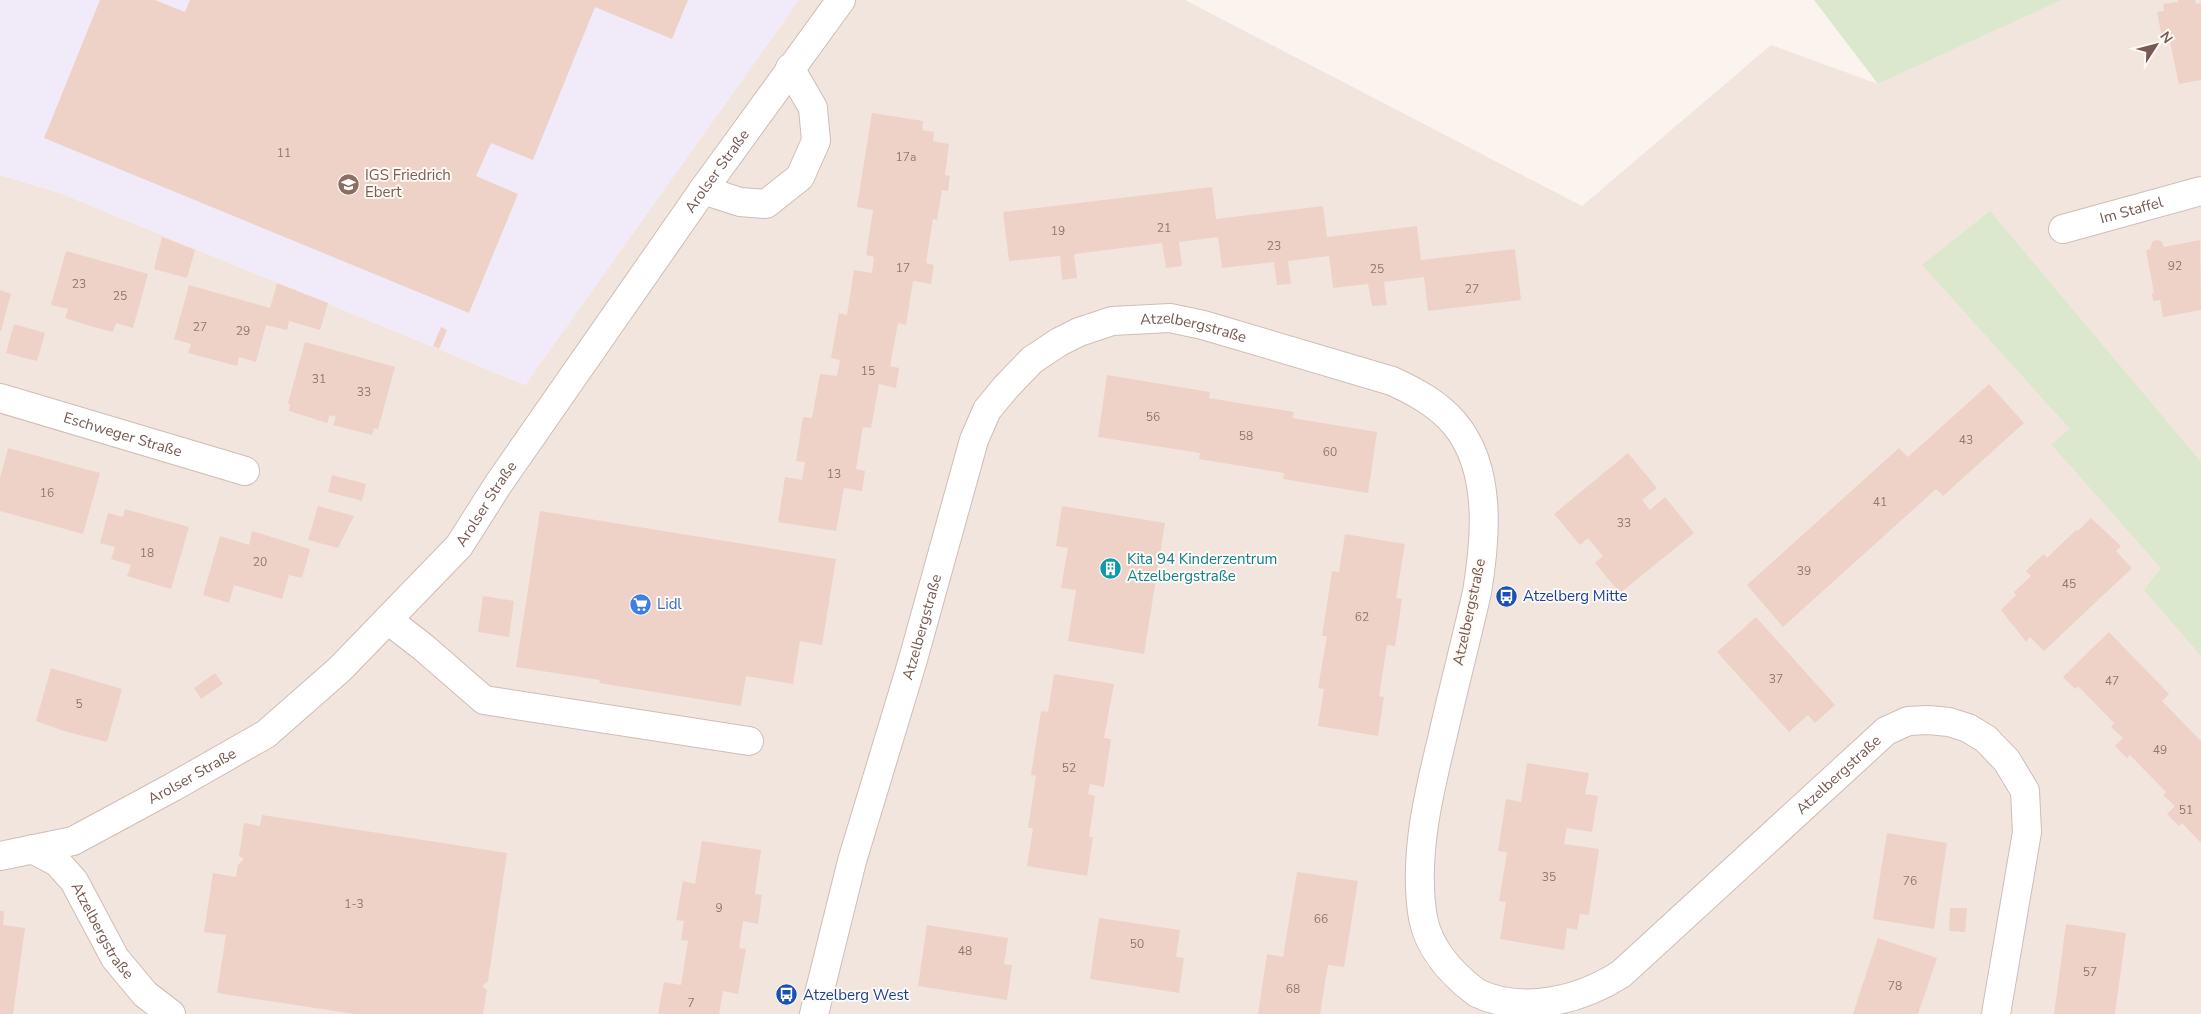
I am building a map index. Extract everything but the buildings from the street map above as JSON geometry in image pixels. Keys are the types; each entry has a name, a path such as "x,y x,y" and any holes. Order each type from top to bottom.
{"street":[{"name":"Arolser Straße","path":"0,856 73,841 173,788 266,734 340,670 459,546 499,484 703,190 841,0"},
{"path":"703,190 740,202 766,204 800,177 816,141 813,108 790,68"},
{"name":"Im Staffel","path":"2063,229 2201,192"},
{"name":"Atzelbergstraße","path":"814,1014 852,861 931,599 974,440 987,410 1032,360 1059,342 1079,332 1112,322 1170,318 1203,325 1392,381 1410,389 1435,405 1455,424 1467,442 1477,466 1482,496 1481,567 1475,600 1428,798 1421,862 1423,919 1436,952 1466,985 1485,999 1502,1006 1526,1009 1552,1006 1575,1000 1594,992 1620,974 1886,731 1908,721 1928,720 1949,722 1968,728 1986,738 2007,761 2025,791 2027,832 1996,1014"},
{"name":"Eschweger Straße","path":"0,398 245,472"},
{"path":"388,620 423,647 484,700 749,741"},
{"name":"Atzelbergstraße","path":"32,849 57,862 74,881 115,958 145,994 172,1014"}],"shaded area":[{"name":"IGS Friedrich Ebert","path":"0,0 799,0 525,385 60,193 0,175"},
{"path":"799,0 1185,0 1582,206 1771,45 1878,84 2062,0 2201,0 2201,1014 0,1014 0,175 60,193 525,385"}],"green space":[{"path":"1814,0 2062,0 1878,84"},
{"path":"1990,211 2201,462 2201,656 2144,590 2161,568 2051,444 2070,429 1922,265"}],"place":[{"name":"IGS Friedrich Ebert","path":"349,184"},
{"name":"Kita 94 Kinderzentrum Atzelbergstraße","path":"1111,568"},
{"name":"Atzelberg Mitte","path":"1507,596"},
{"name":"Lidl","path":"641,604"},
{"name":"Atzelberg West","path":"787,995"}]}
